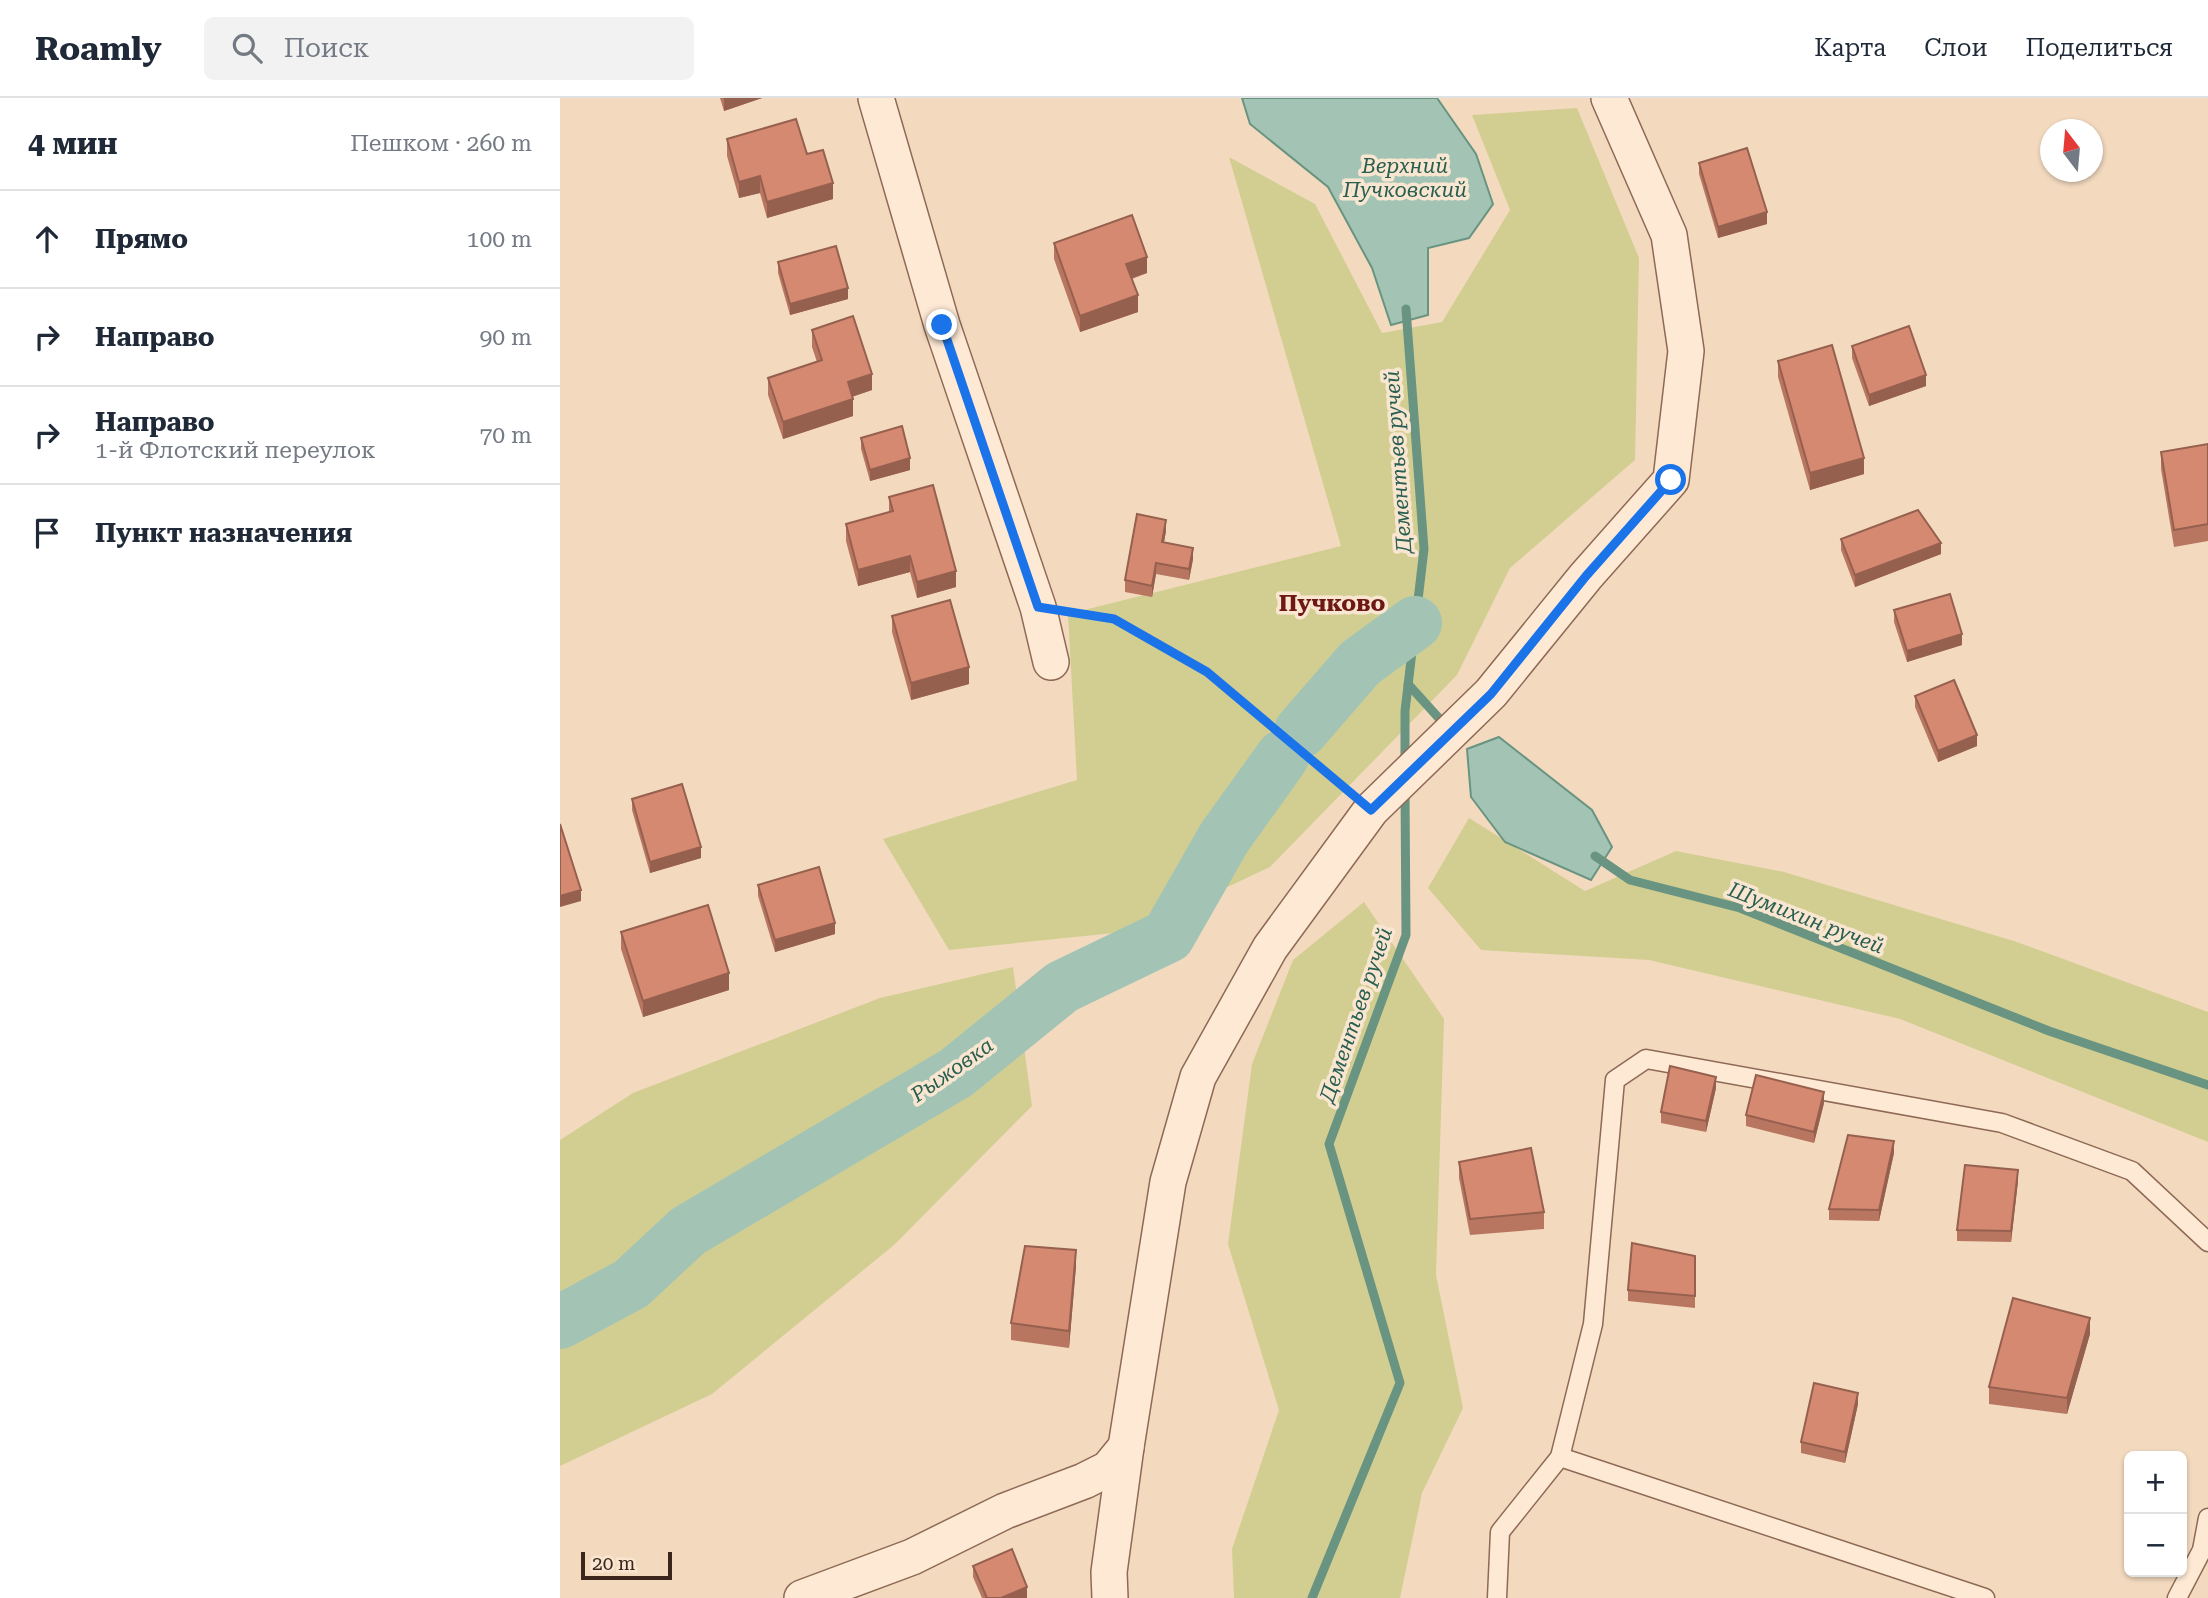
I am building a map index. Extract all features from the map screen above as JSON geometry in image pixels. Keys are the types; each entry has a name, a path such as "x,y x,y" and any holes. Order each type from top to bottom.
{"street":[{"path":"876,98 942,325 1038,607 1051,662"},
{"path":"1110,1598 1110,1572 1126,1447 1168,1182 1198,1077 1270,948 1371,810 1491,694 1586,576 1671,480 1686,351 1669,235 1609,98"},
{"path":"803,1598 912,1557 1005,1511 1084,1481 1108,1469 1126,1447"}],"lane":[{"path":"1497,1598 1500,1532 1560,1457 1593,1324 1615,1080 1646,1059 2002,1123 2132,1171 2208,1242"},
{"path":"1560,1457 1985,1598"},
{"path":"2177,1598 2202,1549 2208,1518"}],"path":[{"path":"1038,607 1114,619 1207,672 1371,810"}],"shaded area":[{"path":"1577,108 1639,258 1635,460 1510,568 1457,675 1270,867 1134,931 949,950 883,839 1077,780 1068,614 1341,546 1229,157 1315,204 1382,333 1442,322 1510,210 1472,115"},
{"path":"1469,818 1585,891 1676,851 1784,872 2014,941 2208,1012 2208,1142 1900,1019 1649,960 1481,950 1428,888"},
{"path":"1364,902 1444,1019 1436,1275 1463,1408 1422,1493 1400,1598 1234,1598 1232,1549 1279,1410 1228,1244 1252,1064 1293,960"},
{"path":"1013,967 1032,1106 894,1245 712,1394 560,1466 560,1140 633,1093 880,998"}],"water":[{"name":"Верхний Пучковский","path":"1242,98 1437,98 1476,154 1493,204 1469,238 1428,248 1428,315 1391,325 1372,268 1328,187 1250,124"},
{"path":"1499,737 1592,810 1612,847 1591,880 1505,842 1471,797 1467,749"}],"building":[{"path":"796,119 807,154 823,150 833,183 767,202 760,176 739,182 727,139"},
{"path":"1747,148 1767,212 1718,227 1699,163"},
{"path":"1132,215 1147,257 1126,264 1138,295 1080,316 1054,243"},
{"path":"836,246 848,288 790,304 778,262"},
{"path":"853,316 872,374 848,382 853,399 783,422 768,378 822,360 812,330"},
{"path":"1909,326 1926,375 1869,395 1852,346"},
{"path":"1832,345 1864,458 1810,473 1778,361"},
{"path":"902,426 910,458 870,470 861,438"},
{"path":"2208,444 2208,524 2174,530 2161,452"},
{"path":"933,485 956,571 917,582 910,556 858,570 846,524 893,511 889,497"},
{"path":"1918,510 1941,543 1855,575 1841,539"},
{"path":"1137,514 1166,520 1162,542 1193,548 1189,569 1156,563 1152,586 1125,580"},
{"path":"1950,594 1962,634 1907,651 1894,610"},
{"path":"950,600 969,667 911,683 892,616"},
{"path":"1954,680 1977,735 1938,751 1915,696"},
{"path":"682,784 701,847 650,862 632,799"},
{"path":"560,824 581,890 560,896"},
{"path":"819,867 835,923 775,940 758,885"},
{"path":"708,905 729,973 643,1001 621,932"},
{"path":"1670,1066 1716,1077 1706,1121 1661,1112"},
{"path":"1756,1075 1824,1092 1814,1132 1746,1115"},
{"path":"1848,1135 1894,1141 1879,1210 1829,1209"},
{"path":"1531,1148 1544,1212 1470,1219 1459,1162"},
{"path":"1965,1165 2018,1170 2011,1231 1957,1230"},
{"path":"1632,1243 1695,1256 1695,1296 1628,1290"},
{"path":"1025,1246 1076,1250 1069,1331 1011,1323"},
{"path":"2013,1298 2090,1318 2067,1398 1989,1387"},
{"path":"1814,1383 1858,1393 1845,1452 1801,1442"},
{"path":"1012,1549 1027,1587 1001,1598 987,1598 973,1566"}],"waterway":[{"name":"Дементьев ручей","path":"1405,763 1405,711 1424,549 1406,309"},
{"name":"Рыжовка","path":"1301,731 1360,663 1415,623"},
{"name":"Шумихин ручей","path":"1408,684 1446,726"},
{"name":"Рыжовка","path":"560,1322 631,1284 688,1231 956,1073 1062,987 1168,936 1224,838 1282,757"},
{"name":"Дементьев ручей","path":"1312,1598 1400,1383 1329,1144 1406,935 1405,791"},
{"name":"Шумихин ручей","path":"1595,856 1630,880 1740,908 2049,1031 2208,1085"}],"district":[{"name":"Пучково","path":"1332,603"}],"route":[{"path":"942,325 1038,607 1114,619 1207,672 1371,810 1491,694 1586,576 1671,480"}]}
